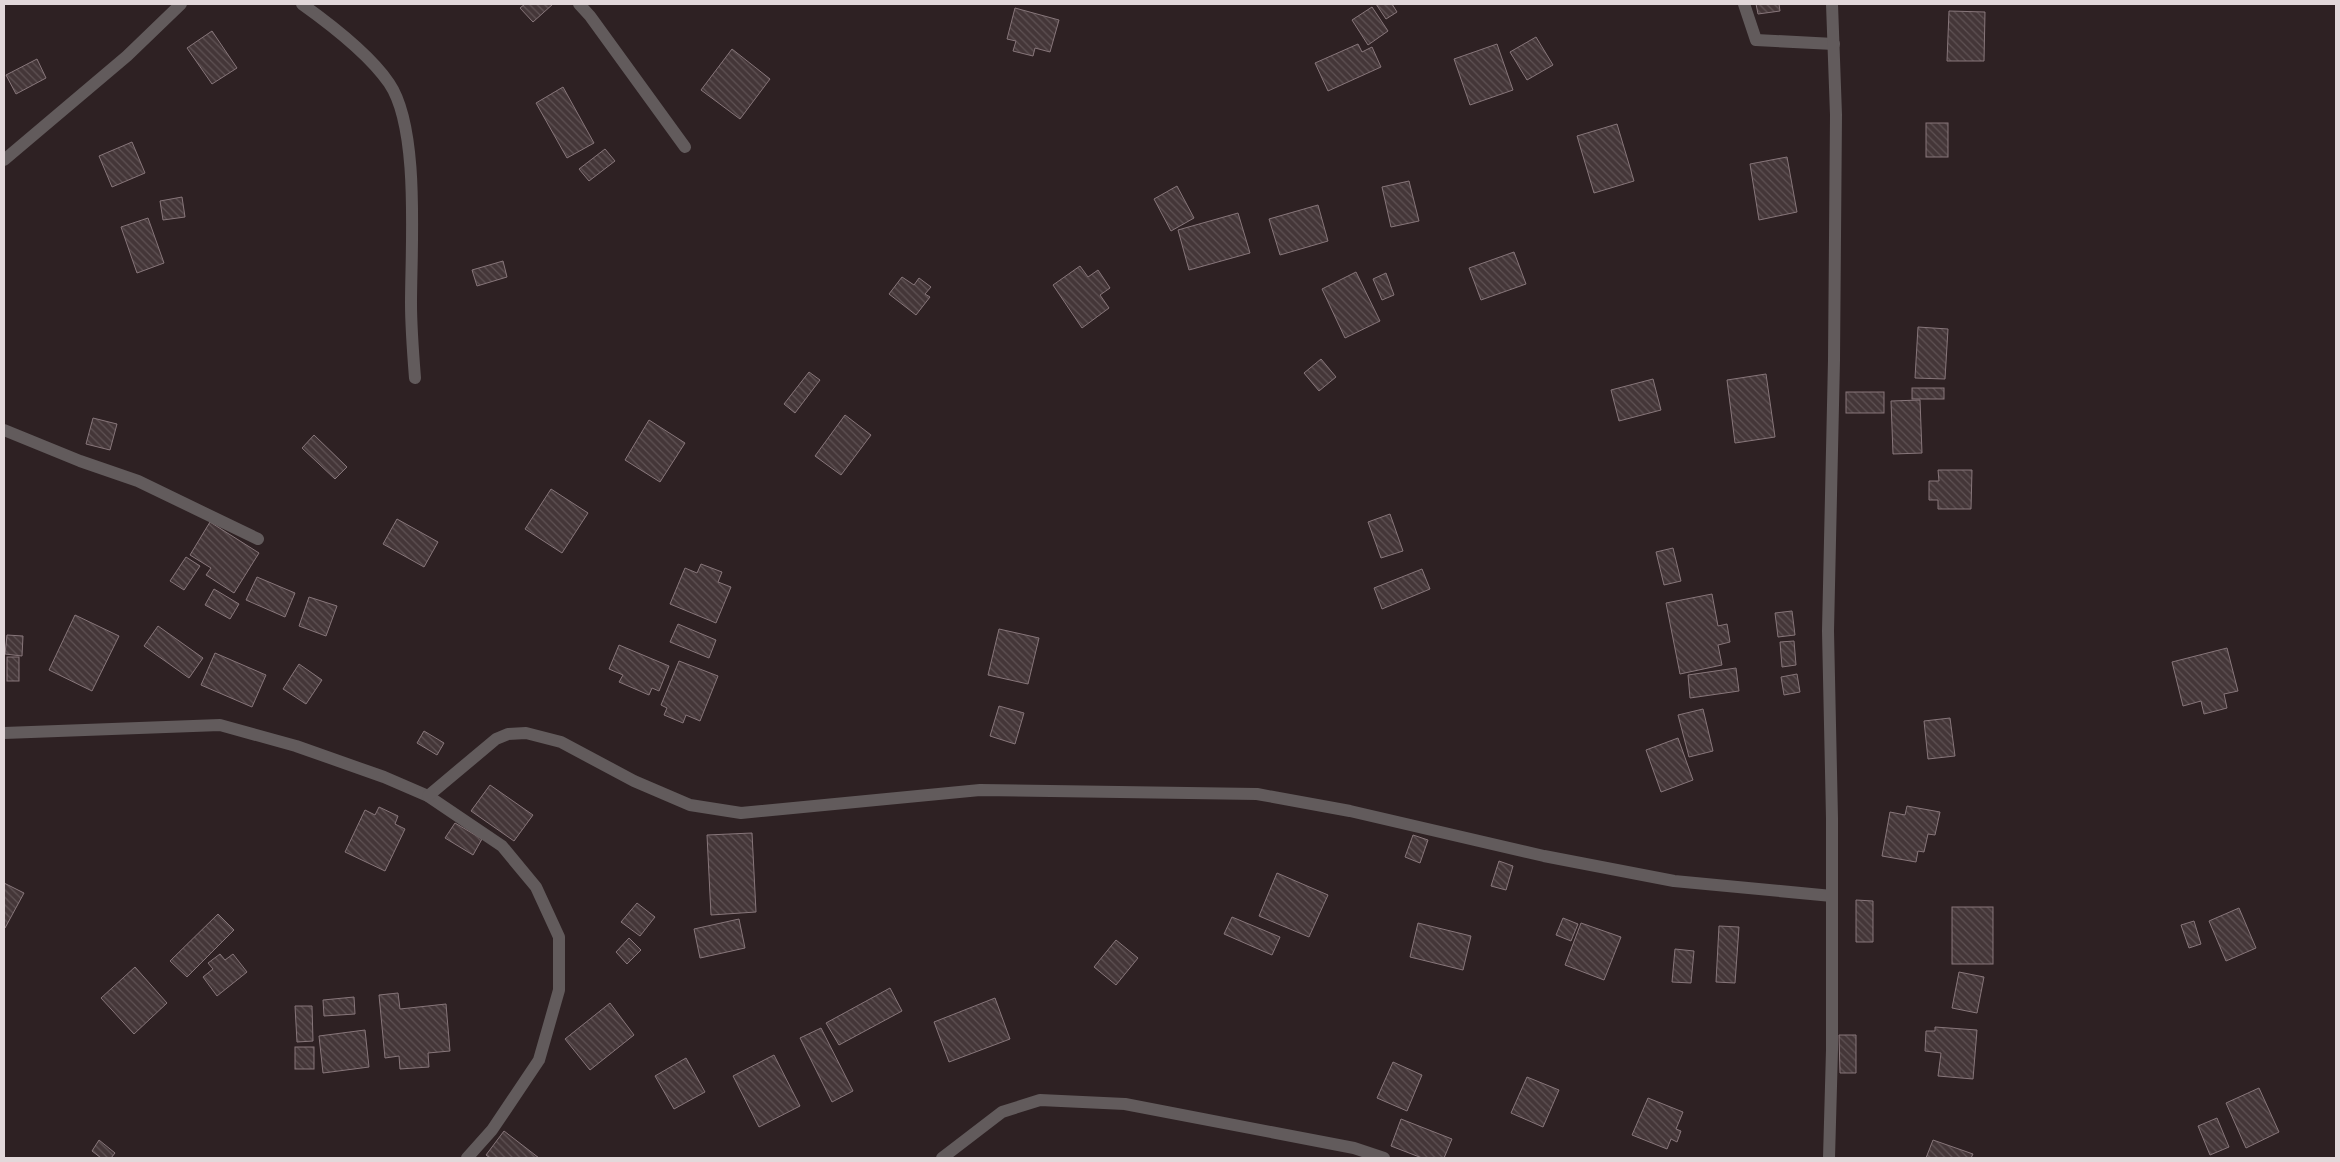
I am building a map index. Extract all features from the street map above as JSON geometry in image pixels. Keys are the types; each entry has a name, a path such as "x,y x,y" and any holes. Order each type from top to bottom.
{"street":[{"path":"4,160 127,56 181,4"},
{"path":"302,4 323,19 363,55 389,83 405,119 410,164 410,311 415,378"},
{"path":"578,4 590,16 686,147"},
{"path":"1744,4 1756,40 1834,44"},
{"path":"1829,1158 1832,1050 1832,896 1828,631 1834,360 1836,115 1832,4"},
{"path":"4,430 80,461 138,481 258,539"},
{"path":"4,733 220,725 305,749 384,777 428,796 502,846 536,887 559,937 559,990 539,1060 492,1130 467,1158"},
{"path":"428,796 496,739 508,734 526,732 560,742 634,781 690,805 741,814 980,790 1257,794 1350,811 1544,856 1674,881 1832,896"},
{"path":"942,1158 1002,1112 1040,1100 1125,1104 1354,1148 1384,1158"}],"building":[{"path":"525,4 553,4 533,22 520,8"},
{"path":"1376,4 1392,4 1397,12 1386,19"},
{"path":"1756,4 1779,4 1780,11 1758,14"},
{"path":"1372,7 1388,31 1368,45 1352,20"},
{"path":"1015,8 1059,20 1050,52 1035,48 1033,56 1013,51 1016,41 1007,39"},
{"path":"1949,11 1985,12 1984,61 1947,61"},
{"path":"212,31 237,68 212,84 187,48"},
{"path":"1536,37 1553,65 1527,80 1510,52"},
{"path":"1358,44 1362,52 1372,47 1381,67 1328,91 1315,63"},
{"path":"1497,44 1513,90 1470,105 1454,59"},
{"path":"732,49 770,79 740,119 701,90"},
{"path":"37,59 46,78 16,94 6,75"},
{"path":"563,87 594,143 567,158 536,103"},
{"path":"1926,123 1948,123 1948,157 1926,157"},
{"path":"1617,124 1634,181 1594,193 1577,136"},
{"path":"132,142 145,173 112,187 99,156"},
{"path":"605,149 615,161 589,181 579,169"},
{"path":"1787,157 1797,212 1759,220 1750,164"},
{"path":"1409,181 1419,221 1391,227 1382,187"},
{"path":"1177,186 1194,218 1171,231 1154,199"},
{"path":"182,197 185,217 163,220 160,201"},
{"path":"1318,205 1328,241 1280,255 1269,219"},
{"path":"1238,213 1250,253 1189,270 1178,230"},
{"path":"148,218 164,263 137,273 121,227"},
{"path":"1514,252 1526,284 1481,300 1469,268"},
{"path":"503,261 507,277 477,286 472,270"},
{"path":"1080,266 1088,277 1098,270 1110,288 1100,295 1109,308 1082,328 1053,285"},
{"path":"1356,272 1380,321 1345,338 1322,289"},
{"path":"1386,273 1394,295 1382,300 1373,279"},
{"path":"902,277 914,285 919,278 931,287 925,294 930,297 916,315 889,294"},
{"path":"1918,327 1948,329 1945,379 1915,378"},
{"path":"1321,359 1336,377 1319,391 1304,373"},
{"path":"809,372 820,380 795,413 784,404"},
{"path":"1766,374 1775,437 1735,443 1727,380"},
{"path":"1653,379 1661,410 1619,421 1611,390"},
{"path":"1912,388 1944,388 1944,399 1912,399"},
{"path":"1846,392 1884,392 1884,413 1846,413"},
{"path":"1920,400 1922,453 1893,454 1891,401"},
{"path":"845,415 871,435 841,475 815,456"},
{"path":"93,418 117,424 110,450 86,444"},
{"path":"649,420 685,443 660,482 625,460"},
{"path":"314,435 347,467 335,479 302,448"},
{"path":"1938,470 1972,470 1971,509 1938,509 1938,500 1929,500 1929,481 1939,481"},
{"path":"551,489 588,513 562,553 525,529"},
{"path":"1390,514 1403,551 1381,558 1368,522"},
{"path":"397,519 438,542 424,567 383,544"},
{"path":"210,522 259,553 234,593 206,575 211,568 190,555"},
{"path":"1673,548 1681,581 1664,585 1656,552"},
{"path":"186,557 200,566 184,590 170,581"},
{"path":"701,564 722,572 718,582 731,587 716,623 670,604 685,568 697,573"},
{"path":"1422,569 1430,589 1382,609 1374,588"},
{"path":"257,577 295,593 285,617 246,600"},
{"path":"214,589 239,604 230,619 205,605"},
{"path":"1712,594 1718,626 1727,624 1730,642 1718,645 1722,665 1680,674 1666,603"},
{"path":"309,597 337,606 326,636 299,626"},
{"path":"1792,611 1795,635 1778,637 1775,613"},
{"path":"75,615 119,636 92,691 49,670"},
{"path":"678,624 716,640 709,658 670,642"},
{"path":"158,626 203,658 189,678 144,646"},
{"path":"999,629 1039,638 1028,684 988,675"},
{"path":"7,635 23,636 22,656 5,654"},
{"path":"1794,641 1796,665 1782,667 1780,642"},
{"path":"619,645 669,666 659,691 652,688 649,695 619,682 623,675 609,669"},
{"path":"2227,648 2238,691 2224,694 2227,708 2204,714 2201,701 2183,706 2172,662"},
{"path":"215,653 266,675 252,707 201,685"},
{"path":"7,657 19,657 19,681 7,681"},
{"path":"679,661 718,676 700,721 686,715 683,723 664,715 667,708 661,705"},
{"path":"299,664 322,680 306,704 283,689"},
{"path":"1736,668 1739,691 1690,698 1688,675"},
{"path":"1797,674 1800,692 1784,695 1781,677"},
{"path":"999,706 1024,713 1015,744 990,736"},
{"path":"1703,709 1713,751 1689,757 1678,715"},
{"path":"1950,718 1955,756 1928,759 1924,721"},
{"path":"424,731 444,743 437,755 417,743"},
{"path":"1678,738 1693,780 1661,792 1646,750"},
{"path":"490,785 533,815 514,841 471,811"},
{"path":"1907,806 1940,812 1935,835 1928,834 1924,852 1918,851 1916,862 1882,856 1890,812 1905,815"},
{"path":"379,807 398,816 395,824 405,829 385,871 345,852 365,810 375,815"},
{"path":"455,823 482,839 473,855 445,838"},
{"path":"752,833 756,912 711,915 707,835"},
{"path":"1413,835 1428,840 1420,863 1405,857"},
{"path":"1499,861 1513,866 1506,890 1491,886"},
{"path":"1277,873 1328,895 1309,937 1259,916"},
{"path":"4,883 24,893 5,928 4,927"},
{"path":"1856,900 1873,901 1873,942 1856,942"},
{"path":"637,903 655,917 640,936 621,922"},
{"path":"1952,907 1993,907 1993,964 1952,964"},
{"path":"2239,908 2256,948 2226,961 2209,921"},
{"path":"218,914 234,930 187,977 170,961"},
{"path":"1232,917 1280,937 1272,955 1224,934"},
{"path":"1563,918 1578,924 1571,941 1556,935"},
{"path":"739,919 745,948 700,958 694,929"},
{"path":"2194,921 2201,944 2189,948 2181,925"},
{"path":"1418,923 1471,936 1463,970 1410,957"},
{"path":"1581,923 1621,937 1604,980 1565,965"},
{"path":"1719,926 1739,927 1735,983 1716,982"},
{"path":"629,938 641,950 627,964 616,952"},
{"path":"1116,940 1138,958 1116,985 1094,967"},
{"path":"1675,949 1694,951 1691,983 1672,982"},
{"path":"220,954 225,960 233,954 247,972 217,996 203,977 213,969 208,963"},
{"path":"135,967 167,1003 134,1034 101,998"},
{"path":"1959,972 1984,977 1977,1013 1952,1008"},
{"path":"890,988 902,1011 839,1045 826,1023"},
{"path":"398,993 400,1009 446,1004 450,1051 428,1053 429,1067 400,1069 399,1056 385,1058 379,995"},
{"path":"354,997 355,1014 324,1016 323,1000"},
{"path":"995,998 1010,1039 949,1062 934,1022"},
{"path":"610,1003 634,1035 590,1070 565,1039"},
{"path":"295,1006 312,1006 313,1041 297,1042"},
{"path":"1935,1027 1977,1030 1973,1079 1938,1076 1941,1053 1925,1051 1926,1031 1935,1031"},
{"path":"821,1028 853,1091 832,1102 800,1038"},
{"path":"365,1030 369,1067 323,1073 319,1036"},
{"path":"1839,1035 1856,1035 1856,1073 1840,1073"},
{"path":"295,1047 314,1047 314,1069 295,1069"},
{"path":"774,1055 800,1106 759,1127 733,1076"},
{"path":"686,1058 705,1092 674,1109 655,1076"},
{"path":"1393,1062 1422,1075 1407,1111 1377,1098"},
{"path":"1527,1077 1559,1090 1543,1127 1511,1113"},
{"path":"2259,1088 2279,1132 2246,1148 2226,1103"},
{"path":"1648,1098 1683,1112 1676,1129 1681,1131 1677,1142 1671,1139 1667,1149 1632,1135"},
{"path":"2217,1118 2229,1147 2210,1155 2198,1126"},
{"path":"1401,1119 1452,1139 1444,1158 1422,1158 1391,1146"},
{"path":"504,1131 539,1158 490,1158 486,1155"},
{"path":"99,1140 115,1153 111,1158 101,1158 92,1151"},
{"path":"1933,1140 1973,1154 1971,1158 1926,1158"}]}
